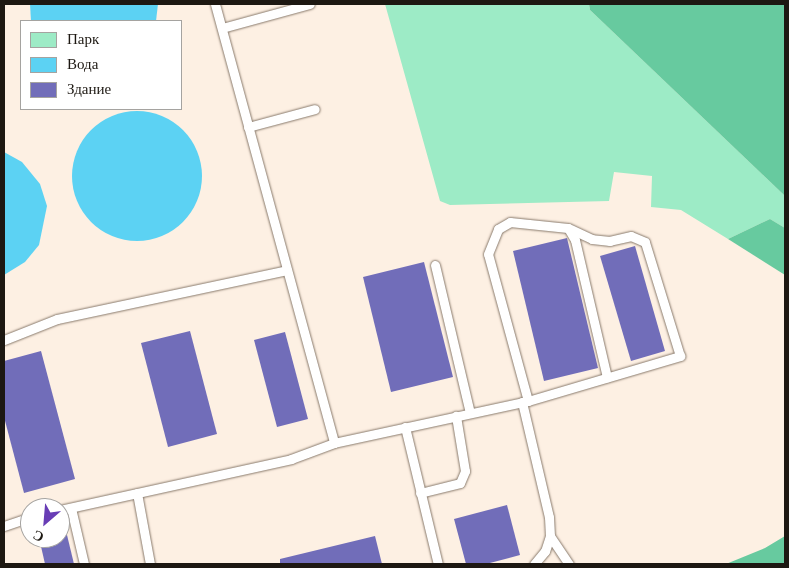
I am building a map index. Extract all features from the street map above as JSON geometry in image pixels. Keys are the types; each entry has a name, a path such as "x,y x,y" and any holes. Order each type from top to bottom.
{"lane":[{"path":"215,4 334,443"},
{"path":"222,28 310,4"},
{"path":"248,127 315,109"},
{"path":"84,564 72,508 291,459 334,443 525,401 680,356 645,242 631,236 610,241 592,239 568,228 510,222 491,239 488,254 525,401 550,536 569,564"},
{"path":"568,228 575,240 607,377"},
{"path":"435,265 470,413"},
{"path":"4,340 57,319 287,270"},
{"path":"420,493 460,483 465,471 456,416"},
{"path":"405,427 438,564"},
{"path":"138,493 150,564"},
{"path":"4,526 20,520"},
{"path":"534,564 546,550 550,536"}],"green space":[{"path":"385,4 589,4 590,10 785,196 785,228 770,219 728,239 681,210 651,207 652,176 614,172 609,201 450,205 440,201"},
{"path":"589,4 785,4 785,196 590,10"},
{"path":"770,219 785,228 785,275 728,239"},
{"path":"785,536 785,564 726,564 765,548"}],"water":[{"path":"30,4 158,4 156,20 31,20"},
{"path":"137,111 162,116 183,130 197,151 202,176 197,201 183,222 162,236 137,241 112,236 91,222 77,201 72,176 77,151 91,130 112,116"},
{"path":"4,152 22,162 40,184 47,206 39,245 25,262 4,275"}],"building":[{"path":"567,238 598,368 544,381 513,251"},
{"path":"635,246 665,351 631,361 600,256"},
{"path":"424,262 453,377 391,392 363,277"},
{"path":"190,331 217,434 168,447 141,343"},
{"path":"285,332 308,419 277,427 254,340"},
{"path":"41,351 75,479 24,493 4,417 4,361"},
{"path":"507,505 520,555 486,564 466,564 454,519"},
{"path":"375,536 382,564 280,564 280,559"},
{"path":"70,547 74,564 45,564 41,548"}]}
